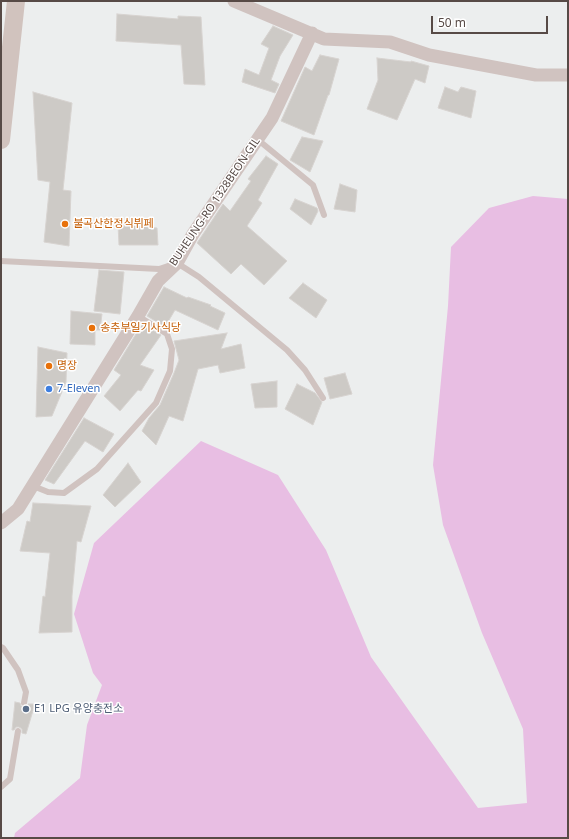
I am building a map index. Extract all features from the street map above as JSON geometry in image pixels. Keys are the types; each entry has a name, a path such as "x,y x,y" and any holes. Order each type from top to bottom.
{"main road":[{"path":"1,140 16,1"}],"street":[{"path":"234,1 324,39 390,42 429,55 536,75 568,75"},
{"name":"BUHEUNG-RO 1328BEON-GIL","path":"1,523 18,509 138,316 158,281 177,262 193,234 272,118 312,33"}],"lane":[{"path":"258,140 313,185 324,215"},
{"path":"1,260 159,269 177,262 199,277 287,350 305,370 323,398"},
{"path":"33,486 48,492 64,493 98,469 156,403 170,371 172,349 167,334 138,316"},
{"path":"1,647 18,670 26,692 24,703"},
{"path":"1,787 10,779 18,731"}],"shaded area":[{"path":"533,196 568,199 568,838 14,838 15,833 80,778 87,725 102,685 93,673 74,614 94,543 201,441 278,475 326,550 371,657 478,808 527,803 523,729 482,633 443,525 433,465 448,306 451,247 489,208"}],"building":[{"path":"117,14 178,19 178,16 201,17 205,85 184,84 181,45 116,41"},
{"path":"273,26 293,35 280,56 271,80 279,84 275,93 242,82 245,69 259,75 269,48 261,44"},
{"path":"320,55 339,59 329,95 314,135 281,121 305,67 312,71"},
{"path":"377,58 411,61 429,66 425,83 415,79 397,120 367,109 378,80"},
{"path":"445,87 458,92 461,87 476,91 471,118 438,108"},
{"path":"33,92 72,103 63,190 71,191 69,246 44,242 50,182 38,180"},
{"path":"302,137 323,141 310,172 290,160"},
{"path":"266,156 278,164 258,200 262,203 247,226 287,261 264,285 241,264 231,274 197,243 223,204 230,211 251,181 248,179"},
{"path":"340,184 357,190 355,212 334,209"},
{"path":"295,199 317,208 318,211 311,225 290,209"},
{"path":"118,224 157,228 158,245 119,245"},
{"path":"99,270 124,272 120,314 94,311"},
{"path":"303,283 327,300 316,318 289,298"},
{"path":"164,287 187,298 188,297 211,305 210,306 225,313 218,330 175,310 165,327 147,316"},
{"path":"71,311 102,314 100,330 95,330 95,345 70,344"},
{"path":"142,324 161,335 140,365 154,370 141,391 138,390 120,411 104,396 121,375 114,370"},
{"path":"227,333 221,349 241,344 245,368 220,373 218,365 198,369 183,421 169,416 156,445 142,431 149,418 160,405 179,360 174,341"},
{"path":"38,347 67,353 66,382 52,416 36,417"},
{"path":"345,373 352,394 330,399 324,378"},
{"path":"277,381 277,407 255,408 251,384"},
{"path":"297,384 315,393 322,402 313,425 285,409"},
{"path":"84,418 114,434 103,452 85,441 54,484 45,480"},
{"path":"128,463 141,482 115,507 103,495"},
{"path":"33,503 91,506 81,542 77,541 72,596 72,632 39,633 50,553 20,551 27,521 30,522"},
{"path":"15,702 20,703 21,706 24,707 28,704 35,704 26,734 22,733 22,729 19,727 12,730"}],"place":[{"name":"불곡산한정식뷔페","path":"65,224"},
{"name":"송추부일기사식당","path":"92,328"},
{"name":"명장","path":"49,366"},
{"name":"7-Eleven","path":"49,389"},
{"name":"E1 LPG 유양충전소","path":"26,709"}]}
